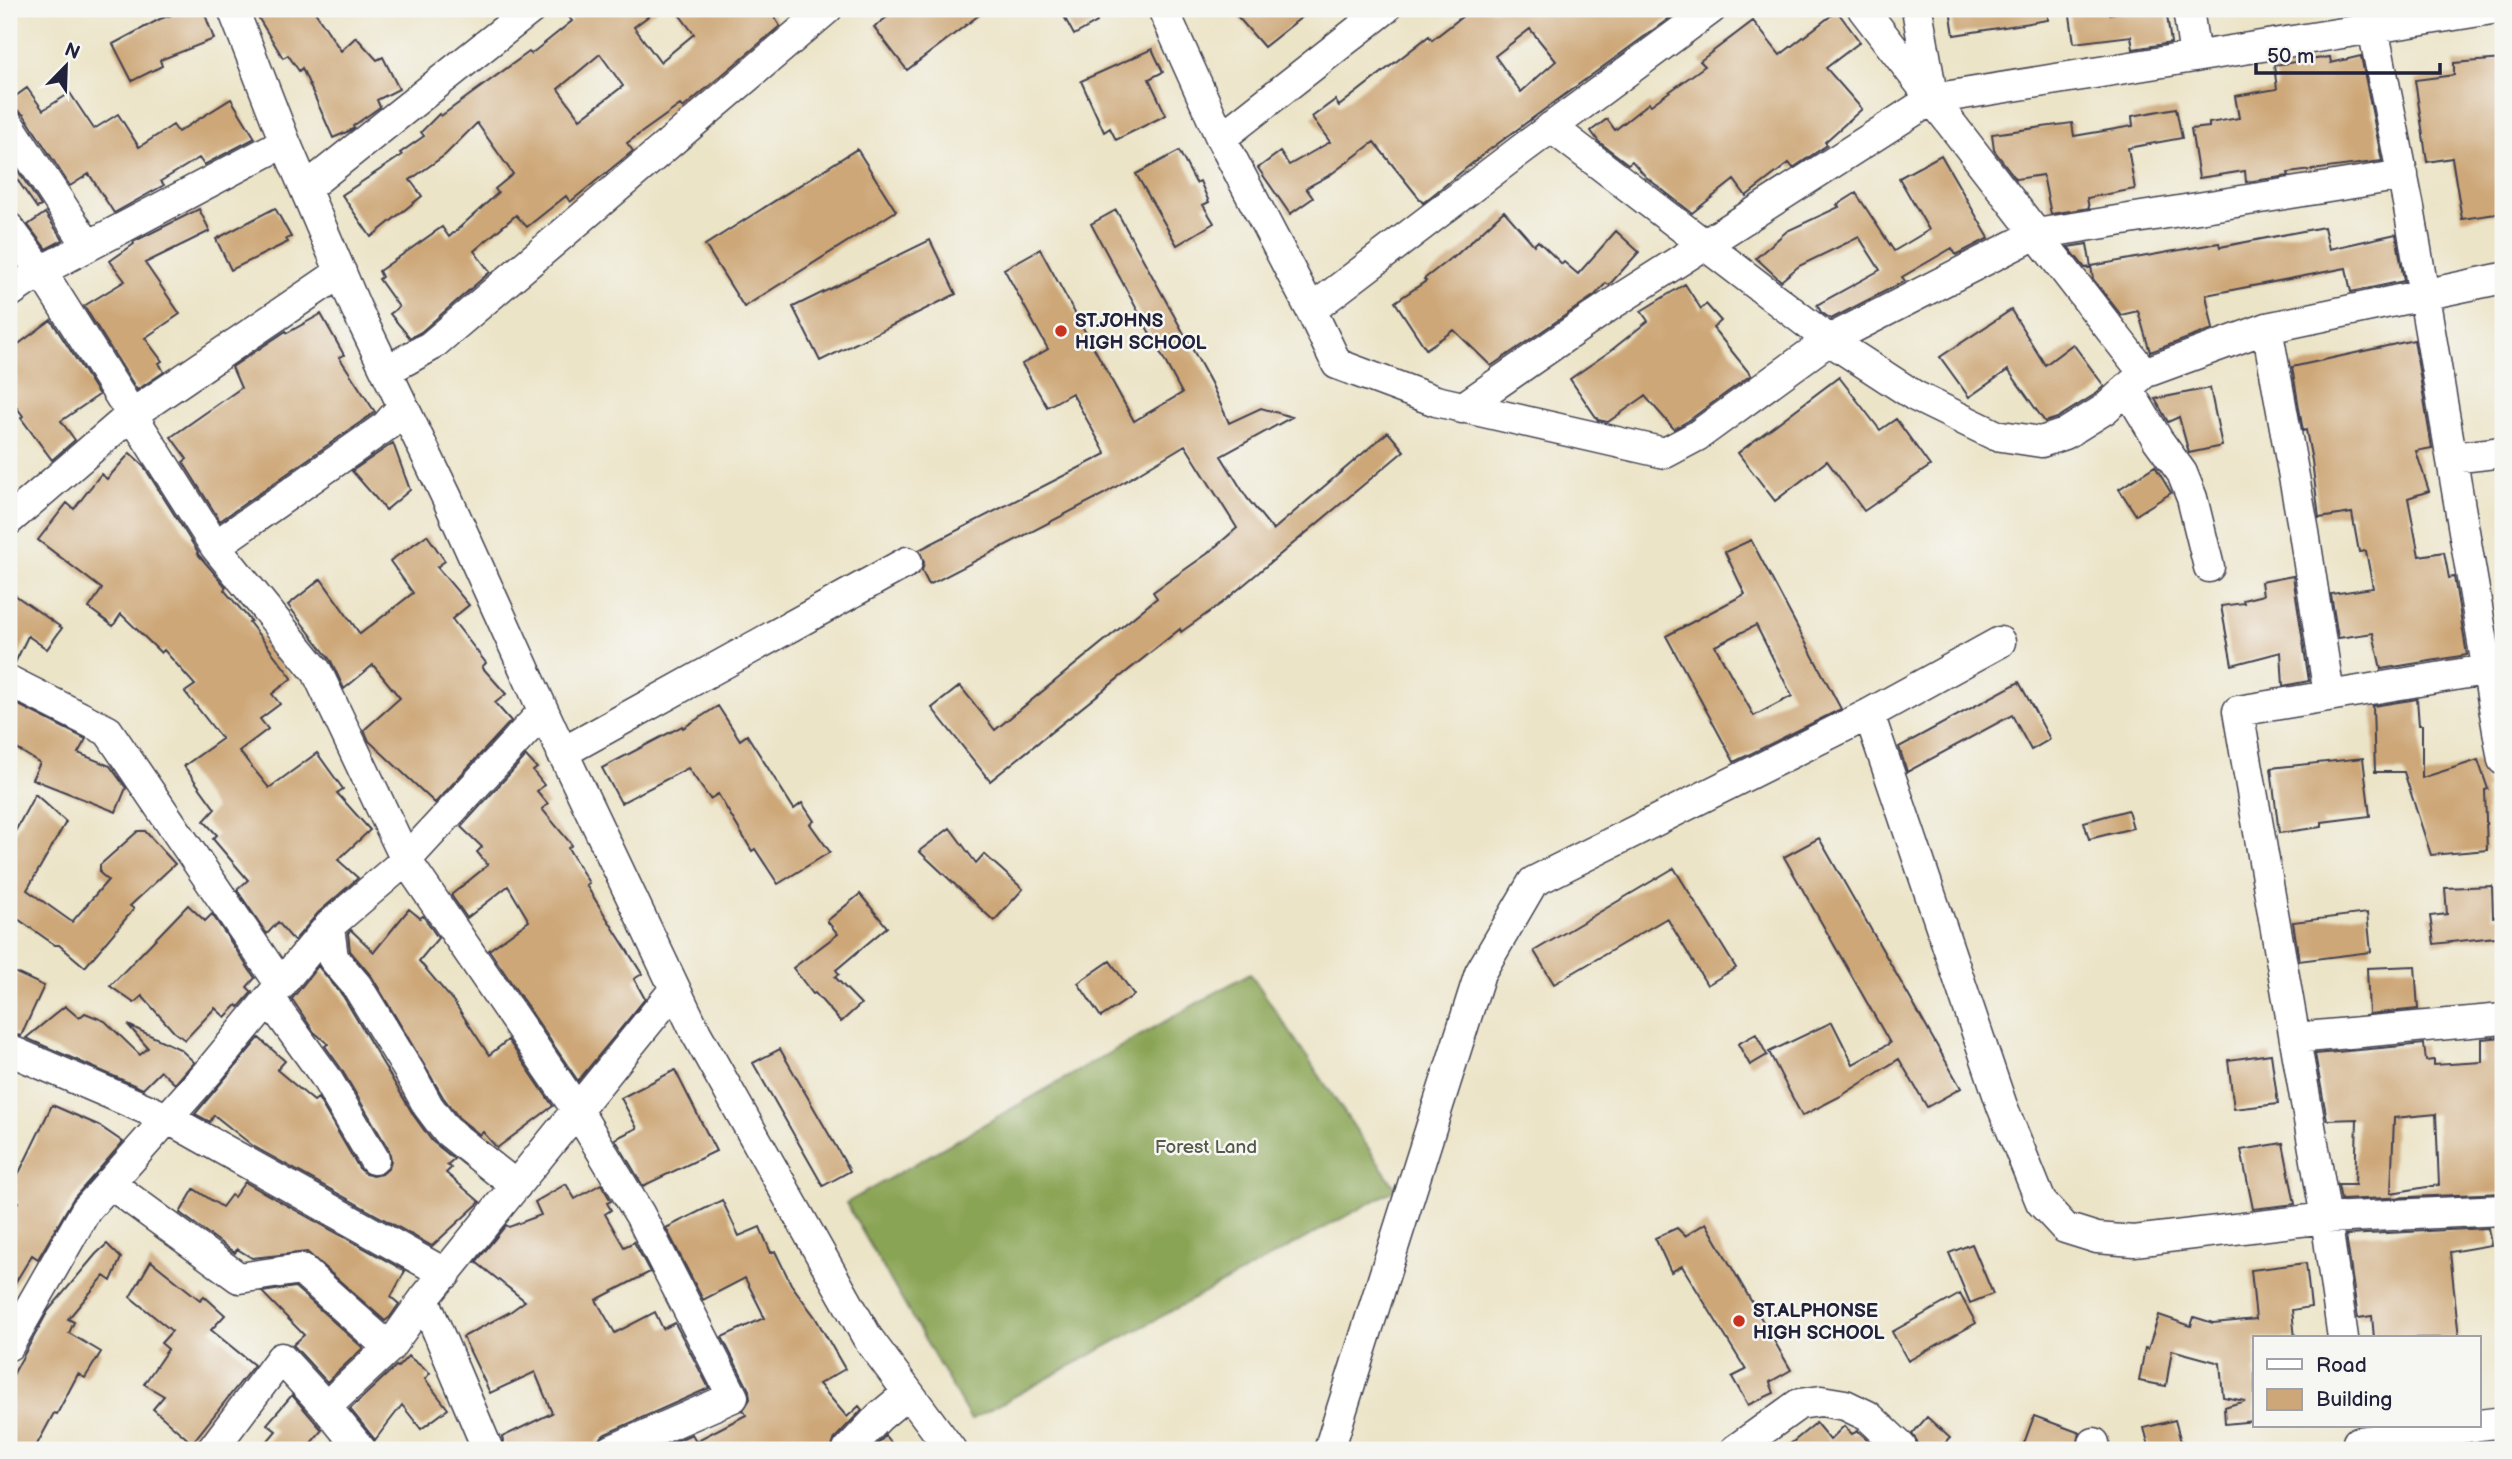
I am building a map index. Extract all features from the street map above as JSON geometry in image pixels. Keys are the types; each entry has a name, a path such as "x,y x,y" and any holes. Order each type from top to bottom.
{"street":[{"path":"233,9 285,142 341,272 562,753 696,1033 867,1337 951,1450"},
{"path":"306,188 531,9"},
{"path":"1163,9 1221,138 1311,310 1336,364 1436,401 1665,453 1697,436 1829,340 2036,234 2403,175"},
{"path":"1221,138 1385,9"},
{"path":"1311,310 1711,9"},
{"path":"1863,9 2036,234 2135,380 2158,440 2182,473 2192,498 2209,567"},
{"path":"1917,9 1932,99"},
{"path":"2188,9 2195,57"},
{"path":"1462,408 1615,302 1932,99 2492,9"},
{"path":"386,371 431,346 809,15"},
{"path":"2373,28 2403,175 2452,458 2495,668 2503,760"},
{"path":"9,125 88,246"},
{"path":"1551,127 1829,340 1915,396 1995,435 2041,442 2065,434 2105,409 2135,380 2267,328 2503,278"},
{"path":"9,293 41,271 285,142"},
{"path":"9,228 41,271 215,546 317,672 406,860 578,1110 640,1215 733,1397 612,1450"},
{"path":"9,520 131,415 341,272"},
{"path":"2267,328 2304,532 2329,695"},
{"path":"215,546 386,426 403,406"},
{"path":"2452,458 2503,452"},
{"path":"562,753 907,562"},
{"path":"1329,1450 1480,973 1533,882 1869,714 2000,642"},
{"path":"2343,1336 2326,1218 2238,711 2495,668"},
{"path":"9,681 108,731 276,991 280,1014 325,1076 374,1159"},
{"path":"9,1345 86,1210 330,926 406,860 543,712"},
{"path":"1869,714 2002,1106 2041,1202 2065,1228 2097,1238 2134,1241 2326,1218 2503,1210"},
{"path":"330,926 334,958 357,986 428,1106 446,1130 516,1185"},
{"path":"326,1407 388,1348 516,1185 676,989"},
{"path":"2295,1038 2503,1019"},
{"path":"9,1050 167,1118 446,1274"},
{"path":"109,1183 239,1278 301,1269 388,1348"},
{"path":"425,1299 488,1450"},
{"path":"212,1450 281,1358 361,1450"},
{"path":"848,1450 878,1417 908,1393"},
{"path":"1735,1450 1798,1404 1821,1401 1844,1405 1868,1416 1902,1449"},
{"path":"2480,1425 2503,1422"},
{"path":"2357,1439 2451,1428"}],"green space":[{"name":"Forest Land","path":"1250,973 1396,1189 971,1420 846,1203"}],"building":[{"path":"188,9 203,9 214,39 160,60 162,66 132,81 113,44 160,19"},
{"path":"253,9 313,9 341,51 356,37 377,60 383,57 399,89 377,100 380,107 353,126 354,128 333,138 302,68 299,71 288,55 283,58"},
{"path":"580,9 658,9 634,27 660,62 694,34 675,9 769,9 780,26 683,108 680,105 627,143 633,151 570,202 566,196 527,227 516,215 474,251 490,272 421,332 410,338 390,314 399,307 379,279 382,277 379,271 442,227 449,237 498,193 495,189 513,174 477,123 445,155 410,180 422,196 371,237 342,195 402,155 400,153 424,136 421,132 439,114 441,116 529,52 531,54 572,21 569,17","holes":["600,54 623,86 580,119 558,89"]},
{"path":"898,9 987,9 907,70 874,27"},
{"path":"1060,9 1090,9 1097,22 1074,35"},
{"path":"1231,9 1312,9 1264,47"},
{"path":"1472,9 1682,9 1485,153 1423,203 1374,142 1330,175 1306,188 1313,198 1290,214 1258,168 1280,152 1289,165 1330,142 1312,117 1335,100 1339,106 1429,36 1432,40","holes":["1530,29 1556,61 1521,92 1495,56"]},
{"path":"1950,9 2047,9 2048,20 1954,35"},
{"path":"2069,9 2109,9 2110,14 2166,9 2171,43 2133,49 2131,36 2074,43"},
{"path":"1837,11 1860,42 1826,68 1862,109 1825,142 1827,145 1793,168 1789,163 1746,196 1734,180 1692,213 1646,177 1632,161 1628,164 1599,142 1591,131 1607,119 1615,130 1649,103 1651,105 1705,66 1700,61 1753,21 1780,55"},
{"path":"1152,49 1163,72 1149,79 1166,115 1116,140 1110,128 1104,132 1081,81"},
{"path":"2361,56 2382,161 2288,173 2289,176 2246,182 2245,171 2199,178 2191,129 2239,118 2235,96 2277,89 2274,65 2330,57 2331,63"},
{"path":"2503,59 2503,213 2462,219 2452,158 2427,162 2415,80 2454,75 2454,63"},
{"path":"27,88 43,110 70,93 94,129 118,114 139,147 173,125 178,132 231,99 255,138 204,165 199,158 161,181 164,185 114,213 89,174 70,186 24,115 9,108 9,101"},
{"path":"2176,108 2182,138 2128,148 2135,189 2087,198 2089,208 2051,214 2043,175 2016,179 1994,150 1992,134 2072,123 2074,136 2133,126 2132,116"},
{"path":"857,149 896,211 744,307 705,245"},
{"path":"1179,151 1196,183 1200,181 1209,202 1203,205 1214,223 1177,245 1136,174"},
{"path":"1941,155 1989,238 1956,255 1952,248 1902,277 1905,281 1831,319 1821,312 1817,305 1880,270 1859,237 1799,266 1781,281 1756,258 1787,231 1839,207 1837,205 1856,193 1894,251 1929,230 1899,178"},
{"path":"9,157 41,206 37,208 9,168"},
{"path":"275,208 291,237 286,239 288,242 231,270 216,239"},
{"path":"199,209 210,231 145,263 180,314 145,338 162,361 159,363 164,372 137,390 84,306 125,281 110,261 134,244 133,242"},
{"path":"1116,210 1211,383 1229,423 1261,408 1292,417 1221,456 1247,498 1273,530 1388,432 1404,451 1222,603 1181,632 1180,629 990,781 932,708 960,686 995,730 1157,598 1153,592 1207,554 1237,528 1185,445 1104,494 929,585 922,571 924,562 919,550 1106,454 1072,393 1047,407 1022,364 1048,349 1004,269 1040,249 1134,421 1182,393 1091,224"},
{"path":"1504,211 1534,245 1538,241 1562,264 1564,262 1578,274 1616,231 1639,252 1609,285 1606,283 1595,295 1491,366 1454,330 1426,349 1395,302 1426,281 1424,279 1453,258"},
{"path":"45,213 63,240 46,249 28,225"},
{"path":"2324,227 2329,249 2396,234 2404,281 2351,292 2346,268 2206,295 2213,329 2150,352 2138,311 2121,315 2093,279 2091,266 2219,243 2220,247"},
{"path":"930,240 956,294 820,361 793,307"},
{"path":"2087,244 2091,267 2085,268 2068,247"},
{"path":"1685,284 1701,309 1706,304 1721,321 1713,328 1751,375 1674,429 1645,396 1608,422 1598,420 1570,379 1648,321 1641,311"},
{"path":"2011,310 2045,365 2073,344 2104,386 2057,418 2045,422 2008,370 1969,397 1940,357"},
{"path":"321,314 344,355 339,357 375,412 220,521 183,462 187,459 171,437 241,388 232,367 286,331 287,333"},
{"path":"51,320 99,395 61,421 75,440 52,460 9,397 9,351"},
{"path":"2414,340 2432,448 2416,451 2429,491 2408,498 2419,556 2444,552 2449,578 2454,577 2467,655 2381,669 2373,633 2338,638 2331,594 2373,588 2366,551 2359,552 2352,513 2319,518 2312,461 2306,430 2303,431 2292,367"},
{"path":"1839,377 1880,430 1896,419 1930,466 1864,511 1827,461 1775,501 1738,453"},
{"path":"2210,388 2222,446 2189,453 2179,417 2168,422 2155,399"},
{"path":"393,443 410,490 386,510 352,471"},
{"path":"130,453 143,465 197,553 226,587 224,590 251,621 249,622 292,678 272,694 280,704 260,719 268,729 239,751 269,788 317,753 343,789 337,793 370,830 338,860 358,878 318,913 294,941 278,922 267,934 237,890 248,880 213,839 217,835 204,821 215,809 184,766 222,739 185,692 195,685 164,650 161,653 121,614 113,626 89,608 102,589 38,540 67,503 74,509 101,474 107,479"},
{"path":"2155,466 2171,493 2136,515 2119,489"},
{"path":"427,535 445,561 437,567 469,605 452,619 486,663 482,667 506,694 495,703 511,721 435,803 369,741 364,730 400,698 373,665 344,689 331,661 288,605 321,579 360,634 413,593 390,561"},
{"path":"1751,540 1841,709 1734,762 1666,636 1745,594 1725,552","holes":["1756,625 1792,696 1754,716 1715,646"]},
{"path":"2293,576 2309,681 2283,686 2281,652 2232,665 2221,606 2244,603 2243,600 2263,595 2261,582"},
{"path":"9,591 62,628 47,649 28,636 14,665 9,664"},
{"path":"2019,682 2050,739 2031,750 2012,715 1907,772 1899,747"},
{"path":"2417,699 2419,725 2422,725 2422,778 2478,760 2488,789 2485,790 2487,850 2431,855 2404,772 2375,772 2373,706"},
{"path":"9,700 86,739 78,753 110,766 126,788 116,812 32,779 40,763 9,744"},
{"path":"718,706 740,740 747,735 794,809 802,803 814,821 810,824 830,852 778,884 755,849 752,851 718,794 710,799 688,768 621,803 602,768 682,726 683,728"},
{"path":"526,756 537,768 533,771 544,785 537,791 548,804 542,809 572,845 568,848 589,883 586,885 642,974 634,979 645,999 578,1081 489,950 529,921 508,886 467,918 451,895 488,865 477,852 482,847 461,827"},
{"path":"2363,758 2370,816 2322,822 2322,827 2279,833 2271,768"},
{"path":"35,794 66,822 27,890 72,922 108,880 100,873 100,865 138,831 145,831 175,864 130,906 134,909 85,967 59,945 55,945 12,915 9,920 9,843"},
{"path":"2128,810 2133,828 2089,839 2084,822"},
{"path":"950,828 976,863 984,854 1023,889 994,921 919,851"},
{"path":"1819,838 1961,1088 1927,1107 1899,1059 1841,1096 1802,1116 1769,1052 1832,1022 1853,1064 1890,1043 1784,857"},
{"path":"1674,868 1736,968 1707,985 1667,918 1554,984 1534,951"},
{"path":"2492,886 2493,917 2503,916 2503,936 2434,944 2430,916 2447,914 2445,888"},
{"path":"860,894 887,927 836,970 839,974 835,977 861,1004 841,1022 815,993 813,994 793,968 838,934 827,921"},
{"path":"188,905 205,921 212,914 255,978 247,987 252,992 239,1007 237,1005 225,1017 215,1008 185,1040 174,1032 142,996 134,1003 110,986"},
{"path":"409,909 420,918 423,916 438,938 419,961 454,1002 489,1055 508,1040 553,1106 497,1148 483,1132 480,1135 459,1118 443,1097 372,977 350,951 348,933 351,930 374,952"},
{"path":"2367,913 2371,952 2299,961 2293,922"},
{"path":"1110,961 1134,995 1101,1017 1078,983"},
{"path":"318,966 343,996 414,1116 432,1141 454,1159 447,1165 451,1168 446,1173 480,1202 432,1246 253,1146 214,1115 210,1122 195,1114 259,1038 285,1061 277,1070 314,1101 318,1098 359,1168 373,1176 382,1174 389,1168 389,1150 325,1046 328,1044 314,1032 292,999"},
{"path":"2415,966 2418,1009 2369,1014 2367,968"},
{"path":"14,972 44,986 21,1036 9,1033 9,982"},
{"path":"65,1006 79,1018 85,1013 105,1021 140,1055 148,1048 128,1025 180,1049 194,1062 175,1084 161,1071 143,1089 26,1038"},
{"path":"1756,1034 1767,1055 1750,1065 1738,1044"},
{"path":"2503,1037 2503,1193 2341,1200 2338,1185 2355,1185 2357,1119 2327,1120 2315,1054 2424,1044 2426,1061 2434,1060 2434,1065 2482,1062 2482,1039","holes":["2436,1114 2439,1185 2391,1193 2394,1118"]},
{"path":"780,1049 850,1171 823,1186 753,1063"},
{"path":"2271,1054 2278,1104 2234,1109 2228,1060"},
{"path":"675,1070 716,1151 643,1186 615,1139 637,1128 621,1098"},
{"path":"52,1105 98,1125 123,1142 73,1199 38,1259 32,1255 9,1293 9,1216 18,1202 9,1196 9,1188"},
{"path":"2283,1143 2295,1204 2253,1209 2241,1150"},
{"path":"245,1182 405,1271 391,1297 399,1304 390,1317 385,1321 307,1252 252,1258 237,1249 235,1253 180,1213 194,1189 222,1207"},
{"path":"566,1184 575,1199 601,1184 611,1201 607,1203 611,1210 605,1214 624,1247 634,1242 650,1272 596,1300 615,1333 655,1312 663,1329 675,1323 709,1388 605,1434 598,1440 595,1450 505,1450 502,1437 552,1413 535,1372 490,1393 463,1337 525,1301 476,1262 506,1225 509,1227 541,1215 535,1202"},
{"path":"722,1200 739,1236 760,1227 771,1253 775,1251 791,1284 815,1317 845,1369 819,1384 847,1417 859,1406 862,1410 835,1438 831,1450 655,1450 692,1434 696,1441 746,1415 743,1410 750,1399 749,1390 722,1337 764,1318 762,1312 745,1278 703,1300 666,1228"},
{"name":"ST.ALPHONSE HIGH SCHOOL","path":"1706,1223 1791,1370 1770,1382 1774,1393 1748,1405 1732,1377 1746,1370 1682,1266 1671,1272 1655,1238 1677,1228 1685,1236"},
{"path":"2488,1228 2491,1245 2450,1252 2459,1336 2374,1336 2372,1316 2358,1318 2346,1235"},
{"path":"107,1244 121,1258 111,1281 104,1276 68,1319 74,1322 69,1333 101,1352 85,1378 78,1374 34,1450 9,1450 9,1382 48,1311"},
{"path":"1972,1244 1993,1294 1970,1303 1949,1253"},
{"path":"151,1261 200,1300 204,1296 225,1315 211,1330 254,1365 192,1443 153,1409 164,1396 144,1384 168,1349 161,1343 172,1331 130,1297"},
{"path":"2306,1263 2311,1307 2292,1310 2295,1336 2253,1336 2253,1421 2225,1424 2224,1407 2245,1401 2223,1397 2220,1363 2172,1350 2166,1386 2139,1381 2145,1348 2148,1349 2159,1315 2191,1326 2194,1317 2213,1323 2256,1319 2251,1270"},
{"path":"295,1287 363,1348 327,1382 293,1345 304,1335 262,1292"},
{"path":"1960,1294 1976,1323 1908,1361 1892,1332"},
{"path":"408,1356 430,1373 425,1379 448,1409 421,1429 402,1405 375,1440 350,1409"},
{"path":"292,1395 322,1430 305,1450 260,1450 276,1431 267,1424"},
{"path":"2034,1416 2080,1433 2076,1450 2033,1450 2023,1446"},
{"path":"1927,1417 1950,1438 1938,1450 1918,1450 1917,1441 1912,1434"},
{"path":"2175,1420 2181,1442 2150,1450 2144,1428"},
{"path":"1816,1423 1830,1440 1844,1426 1852,1434 1858,1431 1879,1450 1783,1450"},
{"path":"885,1436 898,1450 872,1450"}],"place":[{"name":"ST.JOHNS HIGH SCHOOL","path":"1061,331"},
{"name":"ST.ALPHONSE HIGH SCHOOL","path":"1739,1321"}]}
